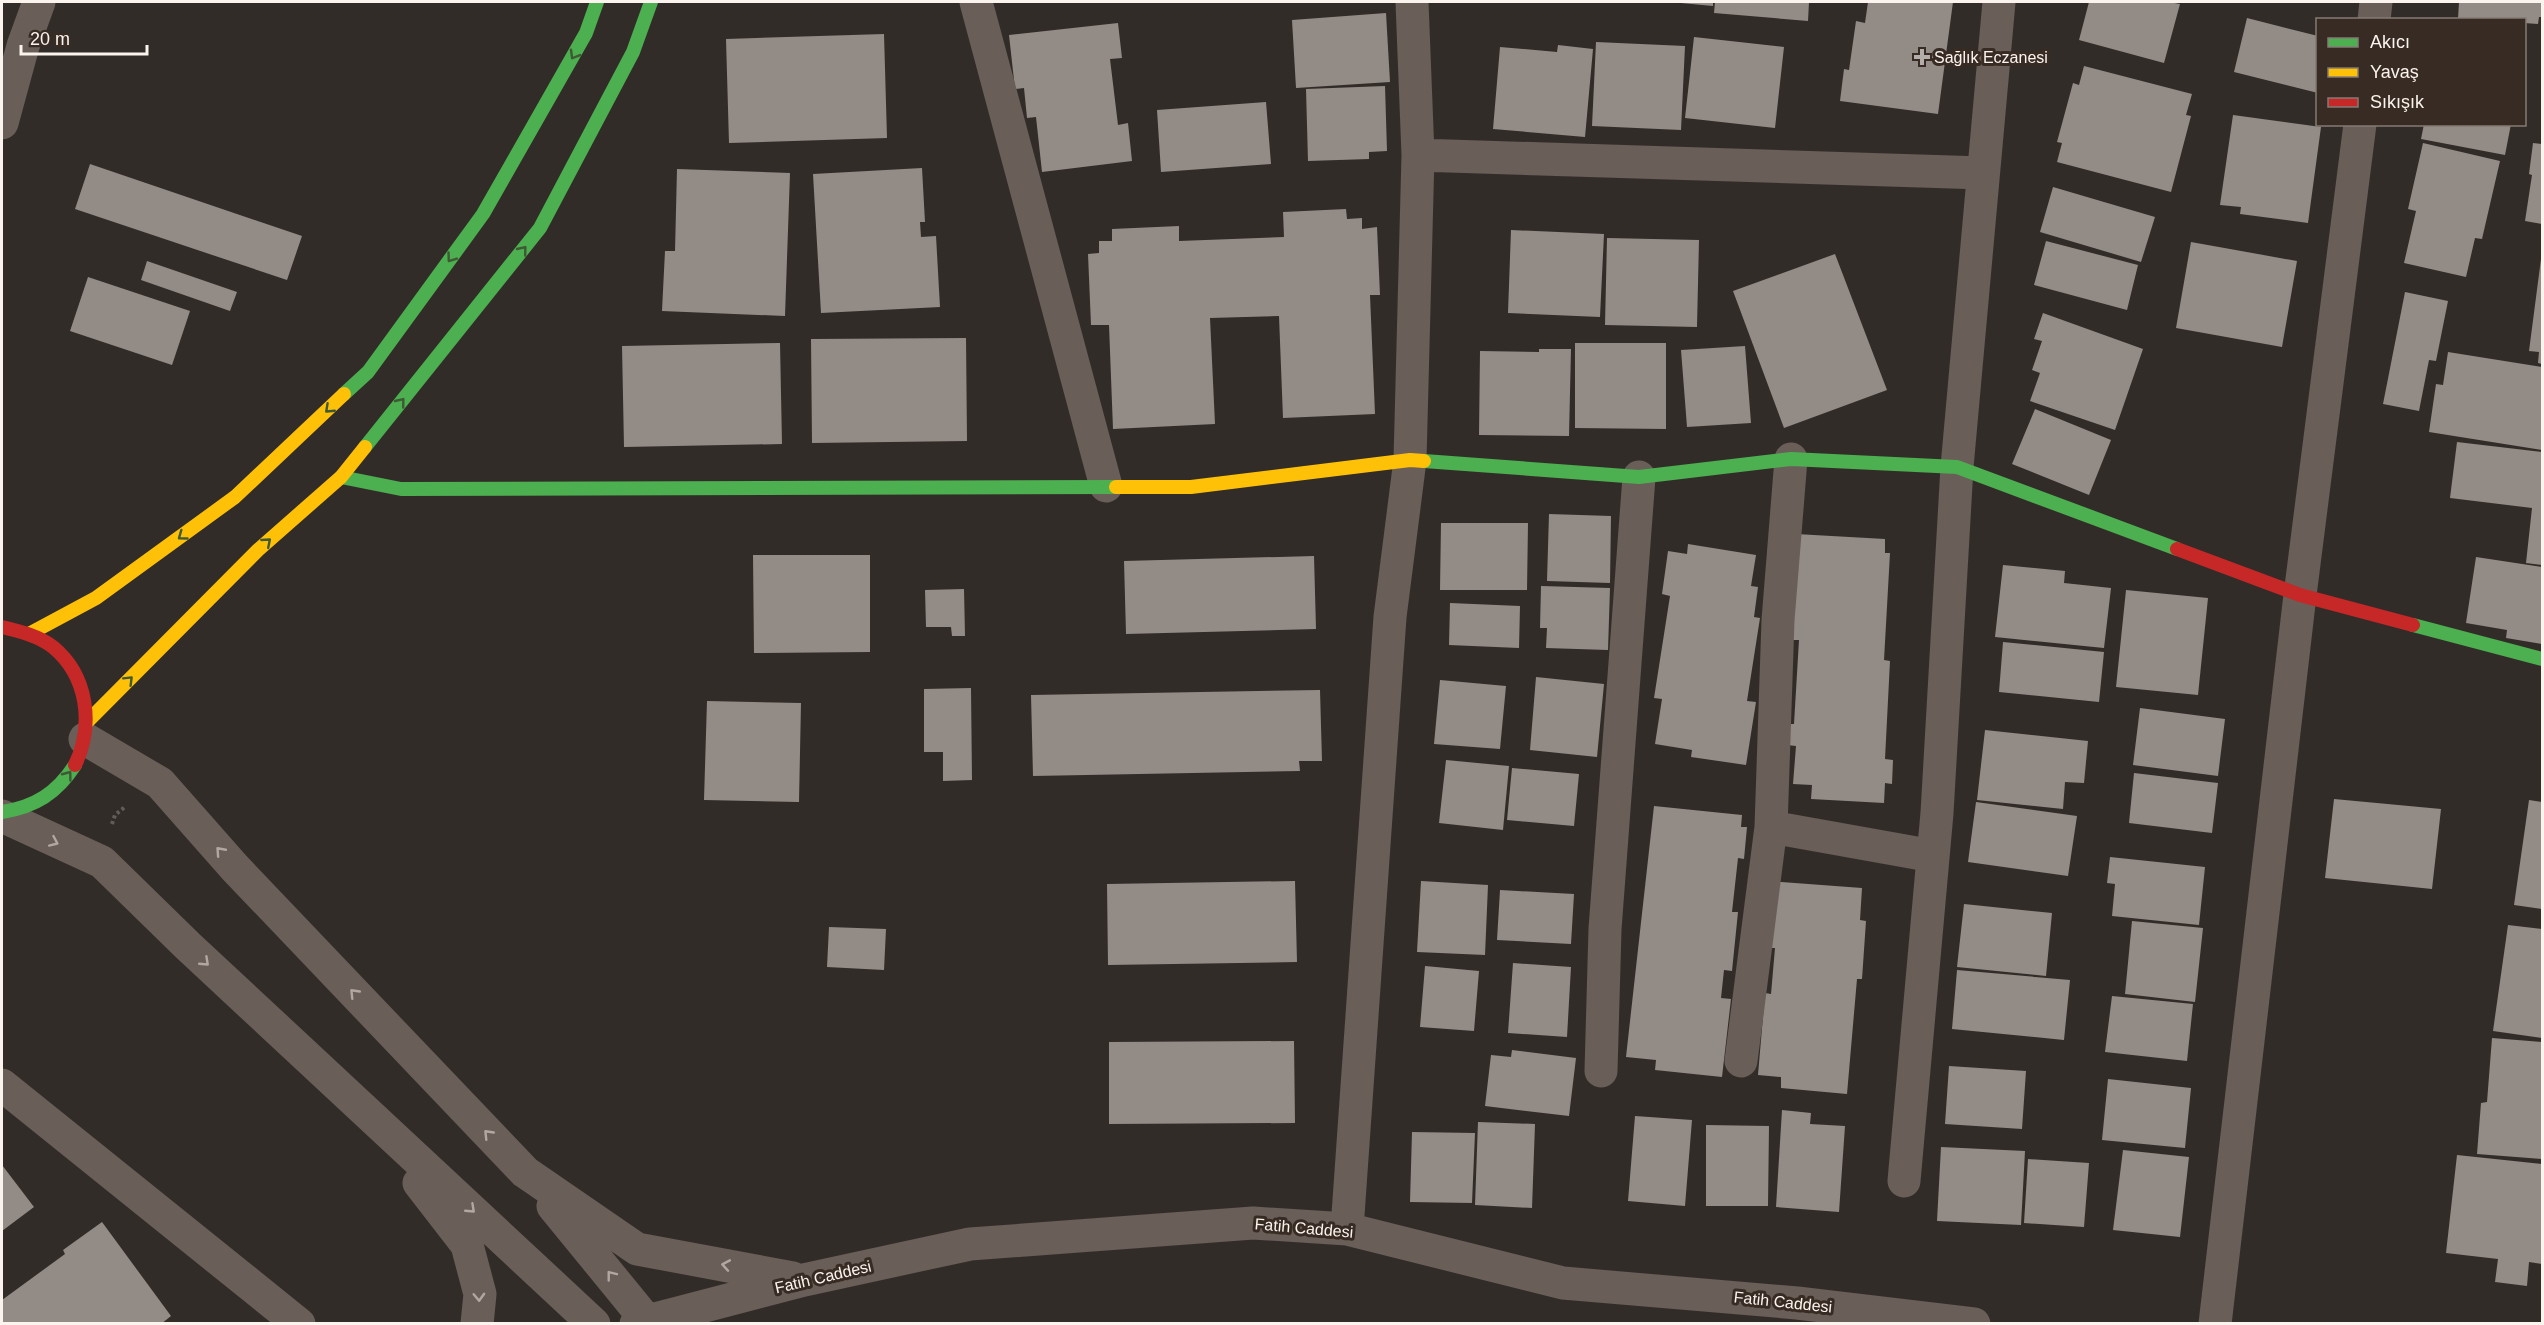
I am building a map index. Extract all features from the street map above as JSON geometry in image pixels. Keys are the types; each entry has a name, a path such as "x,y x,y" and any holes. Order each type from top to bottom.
{"street":[{"path":"2,123 12,38 39,2"},
{"path":"29,634 96,598 235,497 368,372 483,214 586,33 597,2"},
{"path":"86,730 258,550 341,477 540,228 633,52 651,2"},
{"path":"976,2 1106,486"},
{"path":"1347,1229 1390,617 1410,460 1418,155 1412,2"},
{"path":"1904,1181 1934,856 1957,467 1999,2"},
{"path":"2374,18 2376,2"},
{"path":"2215,1323 2300,595 2360,126"},
{"path":"1418,155 1983,173"},
{"path":"341,477 401,489 1191,487 1410,460 1639,477 1791,459 1957,467 2300,595 2542,659"},
{"path":"1742,1061 1771,827 1778,620 1791,459"},
{"path":"1601,1071 1605,929 1639,477"},
{"path":"2,627 29,634 53,648 72,669 84,694 86,730 83,750 70,775 50,795 24,809 2,814"},
{"path":"86,730 160,783 235,868 525,1172 594,1254 641,1322"},
{"path":"2,814 102,862 300,1050 594,1323"},
{"path":"1771,827 1934,856"},
{"path":"300,1050 418,1182 467,1245 480,1294 477,1323"},
{"path":"2,1085 299,1323"},
{"path":"525,1172 637,1249 804,1280"},
{"name":"Fatih Caddesi","path":"641,1322 804,1280 970,1244 1253,1223 1347,1229 1563,1283 1796,1313 1974,1323"}],"path":[{"path":"102,862 115,815 160,783"}],"building":[{"path":"1670,2 1713,2 1713,6"},
{"path":"1715,2 1809,2 1808,21 1714,13"},
{"path":"1868,2 1953,2 1938,114 1840,101 1844,69 1849,70 1856,21 1865,23"},
{"path":"2089,2 2180,4 2164,63 2079,40"},
{"path":"2459,2 2542,2 2542,17 2539,17 2538,24 2526,23 2526,18 2458,18"},
{"path":"1386,13 1390,82 1296,88 1292,20"},
{"path":"2247,18 2316,35 2316,92 2234,72"},
{"path":"1118,23 1122,58 1110,59 1118,125 1128,123 1132,161 1042,172 1036,117 1027,118 1024,88 1015,89 1009,35"},
{"path":"884,34 887,138 729,143 726,39"},
{"path":"1694,37 1784,47 1775,128 1685,118"},
{"path":"1596,42 1685,46 1681,130 1592,126"},
{"path":"1558,45 1593,49 1585,137 1493,129 1500,47 1557,52"},
{"path":"2084,66 2192,94 2186,115 2191,116 2171,192 2057,162 2062,143 2057,142 2073,83 2079,85"},
{"path":"1385,86 1387,151 1369,152 1369,159 1308,161 1306,89"},
{"path":"1266,102 1271,164 1161,172 1157,110"},
{"path":"2233,115 2321,127 2308,223 2240,214 2241,207 2220,205"},
{"path":"2424,126 2511,126 2505,155 2421,139"},
{"path":"2423,143 2500,161 2482,239 2475,238 2466,277 2404,263 2416,211 2408,209"},
{"path":"2533,143 2542,144 2542,224 2525,221 2532,175 2529,174"},
{"path":"90,164 302,236 287,280 75,209"},
{"path":"922,168 925,222 920,222 921,237 936,236 940,307 821,313 813,174"},
{"path":"677,169 790,173 785,316 662,311 665,251 675,251"},
{"path":"2053,187 2155,217 2141,262 2040,232"},
{"path":"1346,209 1347,219 1362,218 1362,229 1377,227 1380,295 1370,295 1375,414 1283,418 1279,316 1210,318 1215,424 1113,429 1109,325 1091,325 1088,254 1099,253 1099,241 1112,241 1112,229 1179,226 1179,241 1284,237 1283,212"},
{"path":"1511,230 1604,234 1600,317 1508,313"},
{"path":"1607,238 1699,240 1697,327 1605,325"},
{"path":"2046,241 2138,265 2127,310 2034,285"},
{"path":"2191,242 2297,261 2282,347 2176,328"},
{"path":"1835,254 1887,390 1784,428 1733,291"},
{"path":"2541,259 2542,364 2538,363 2539,352 2529,351"},
{"path":"147,261 237,292 230,311 141,280"},
{"path":"88,277 190,311 172,365 70,331"},
{"path":"2405,292 2448,301 2436,361 2429,360 2419,411 2383,404"},
{"path":"2043,313 2143,349 2115,430 2030,401 2040,373 2032,370 2042,341 2034,339"},
{"path":"966,338 967,441 812,443 811,339"},
{"path":"780,343 782,444 624,447 622,346"},
{"path":"1575,343 1666,343 1666,429 1575,428"},
{"path":"1745,346 1751,423 1687,427 1681,350"},
{"path":"1539,349 1571,349 1569,436 1479,435 1480,351 1539,352"},
{"path":"2448,352 2542,367 2542,450 2429,432 2436,384 2443,385"},
{"path":"2035,409 2111,440 2089,495 2012,464"},
{"path":"2457,442 2542,452 2542,565 2526,563 2532,508 2450,498"},
{"path":"1549,514 1611,516 1610,583 1547,581"},
{"path":"1441,523 1528,523 1527,590 1440,590"},
{"path":"1796,534 1885,539 1885,553 1890,553 1884,660 1890,661 1885,759 1893,760 1892,784 1885,783 1884,803 1811,799 1812,785 1793,784 1796,746 1787,745 1789,724 1794,724 1799,640 1791,640"},
{"path":"1688,544 1756,555 1751,586 1758,587 1754,617 1760,618 1747,701 1756,702 1746,765 1691,757 1692,750 1655,744 1662,699 1654,698 1670,596 1662,594 1668,551 1687,554"},
{"path":"753,555 870,555 870,652 754,653"},
{"path":"1314,556 1316,629 1126,634 1124,561"},
{"path":"2476,557 2542,567 2542,644 2506,638 2507,630 2466,623"},
{"path":"2003,565 2065,571 2064,583 2111,588 2104,648 1995,637"},
{"path":"1541,586 1610,588 1608,650 1546,648 1547,628 1540,628"},
{"path":"964,589 965,636 952,636 951,627 926,627 925,590"},
{"path":"2126,590 2208,598 2198,695 2116,687"},
{"path":"1450,603 1520,606 1519,648 1449,645"},
{"path":"2003,642 2104,652 2099,702 1999,692"},
{"path":"1536,677 1604,684 1597,757 1530,750"},
{"path":"1440,680 1506,686 1500,749 1434,744"},
{"path":"971,688 972,780 943,781 943,752 924,752 924,689"},
{"path":"1320,690 1322,761 1299,761 1300,771 1033,776 1031,695"},
{"path":"707,701 801,703 799,802 704,800"},
{"path":"2140,708 2225,719 2218,776 2133,765"},
{"path":"1985,730 2088,741 2084,783 2065,782 2063,809 1977,800"},
{"path":"1446,760 1509,766 1503,830 1439,823"},
{"path":"1512,768 1579,774 1574,826 1507,820"},
{"path":"2134,773 2218,783 2212,833 2129,823"},
{"path":"2334,799 2441,809 2432,889 2325,878"},
{"path":"2529,800 2542,802 2542,909 2514,905"},
{"path":"1976,802 2077,816 2068,876 1968,862"},
{"path":"1654,806 1742,815 1741,827 1747,827 1744,859 1738,858 1732,912 1738,912 1732,971 1724,970 1721,998 1731,999 1722,1077 1655,1070 1656,1060 1626,1057"},
{"path":"2110,857 2205,867 2199,925 2112,916 2115,884 2107,883"},
{"path":"1295,881 1297,962 1108,965 1107,884"},
{"path":"1421,881 1488,885 1485,955 1417,952"},
{"path":"1768,881 1862,888 1860,920 1866,921 1862,979 1857,979 1847,1094 1781,1088 1781,1077 1758,1075 1765,993 1771,994 1775,948 1763,948"},
{"path":"1500,890 1574,894 1571,944 1497,940"},
{"path":"1964,904 2052,913 2046,976 1957,967"},
{"path":"2132,921 2203,928 2195,1002 2125,994"},
{"path":"2508,925 2542,929 2542,1038 2493,1031"},
{"path":"829,927 886,929 884,970 827,967"},
{"path":"1513,963 1571,967 1567,1037 1508,1033"},
{"path":"1425,966 1479,971 1474,1031 1420,1027"},
{"path":"1957,970 2070,980 2064,1040 1952,1029"},
{"path":"2112,996 2193,1004 2187,1061 2105,1052"},
{"path":"2492,1038 2542,1042 2542,1159 2477,1154 2481,1103 2487,1102"},
{"path":"1294,1041 1295,1123 1109,1124 1109,1042"},
{"path":"1512,1050 1576,1058 1569,1116 1485,1106 1491,1055 1511,1057"},
{"path":"1949,1066 2026,1071 2022,1129 1945,1124"},
{"path":"2108,1079 2191,1088 2185,1148 2102,1140"},
{"path":"1782,1110 1811,1113 1810,1124 1845,1126 1839,1212 1776,1207"},
{"path":"1635,1116 1692,1120 1685,1206 1628,1201"},
{"path":"1478,1122 1535,1124 1532,1208 1475,1205"},
{"path":"1706,1125 1769,1126 1768,1206 1706,1206"},
{"path":"1412,1132 1475,1133 1472,1203 1410,1202"},
{"path":"1941,1147 2025,1151 2021,1225 1937,1221"},
{"path":"2123,1150 2189,1157 2180,1237 2113,1230"},
{"path":"2457,1155 2542,1164 2542,1264 2529,1262 2527,1286 2495,1282 2498,1259 2446,1253"},
{"path":"2028,1159 2089,1163 2084,1227 2024,1223"},
{"path":"2,1165 34,1207 2,1231"},
{"path":"102,1222 171,1316 161,1324 2,1324 2,1300 65,1254 63,1250"}],"traffic: fast":[{"path":"344,394 368,372 483,214 586,33 597,2"},
{"path":"365,447 540,228 633,52 651,2"},
{"path":"1424,461 1639,477 1791,459 1957,467 2177,549"},
{"path":"341,477 401,489 1116,487"},
{"path":"2413,625 2542,659"},
{"path":"2,812 14,810 44,797 61,783 75,765"}],"traffic: slow":[{"path":"29,634 96,598 235,497 344,394"},
{"path":"88,721 258,550 341,477 365,447"},
{"path":"1116,487 1191,487 1410,460 1424,461"}],"traffic: jam":[{"path":"2177,549 2300,595 2413,625"},
{"path":"2,627 29,634 47,643 65,659 74,672 84,702 86,718 81,750 75,765"}],"place":[{"name":"Sağlık Eczanesi","path":"1922,57"}]}
